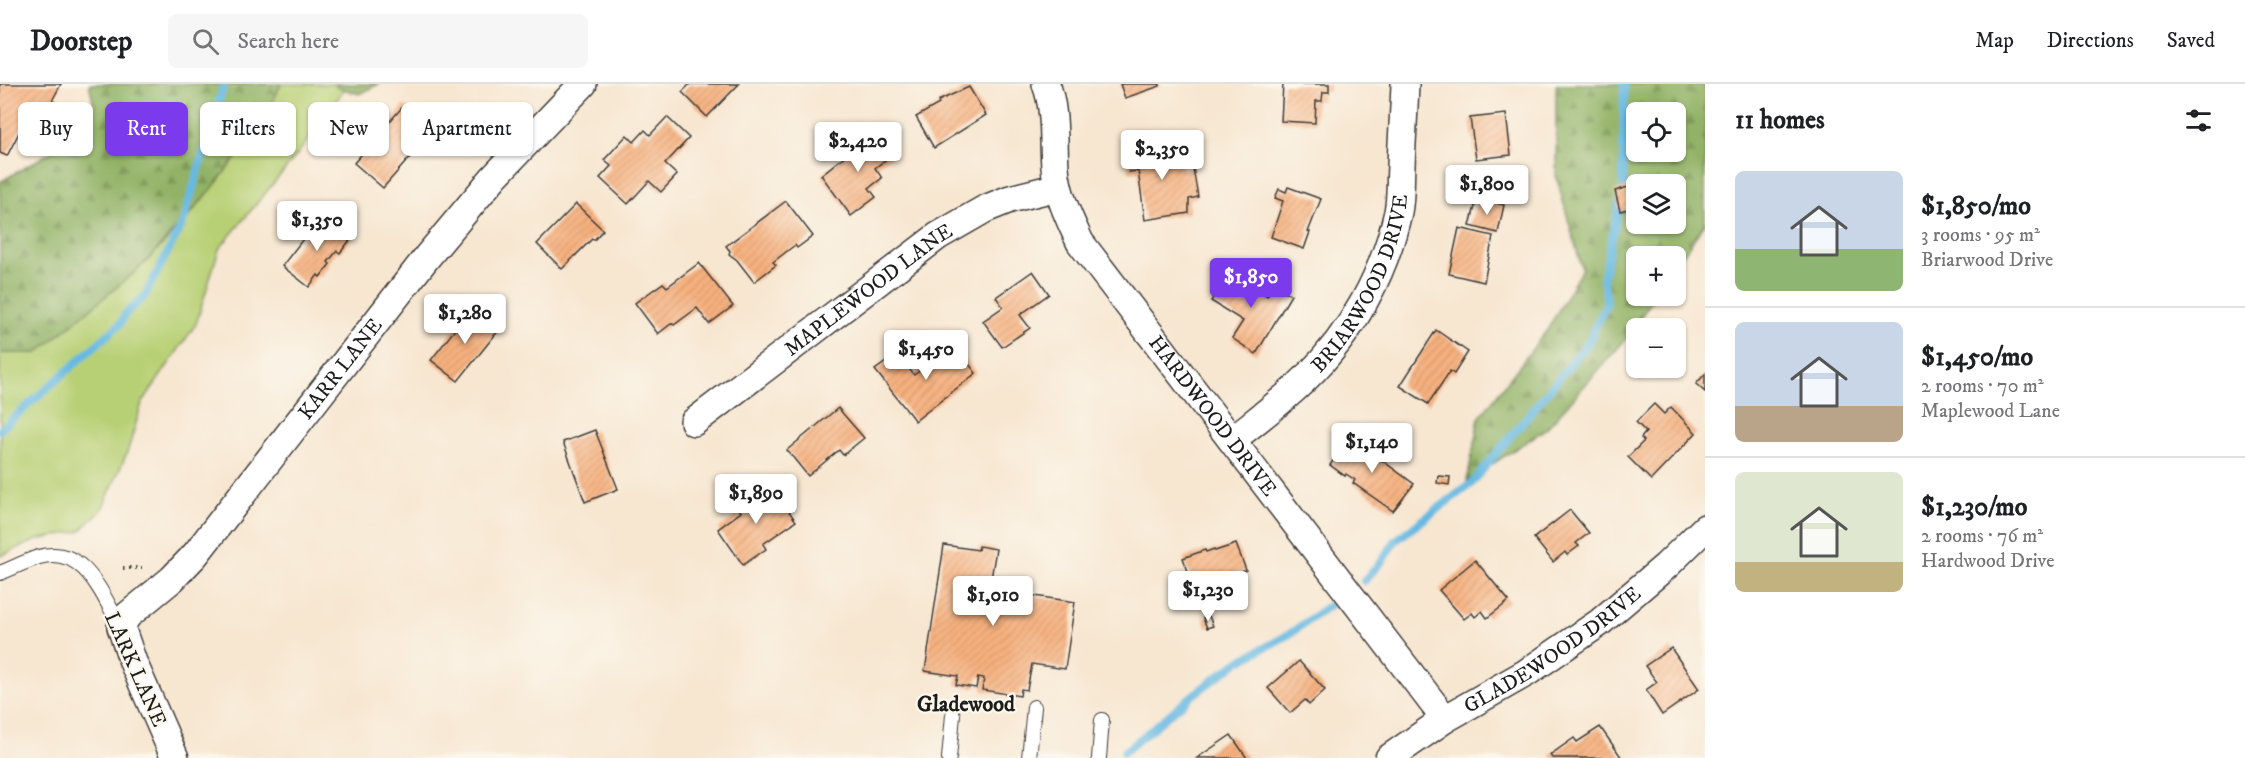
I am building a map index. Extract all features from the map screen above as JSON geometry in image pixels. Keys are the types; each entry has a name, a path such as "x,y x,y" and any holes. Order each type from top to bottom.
{"street":[{"name":"KARR LANE","path":"121,627 127,616 172,579 195,555 427,257 494,177 583,84"},
{"name":"HARDWOOD DRIVE","path":"1046,84 1055,129 1055,167 1058,187 1066,212 1080,242 1445,719"},
{"name":"BRIARWOOD DRIVE","path":"1232,440 1304,380 1323,361 1341,339 1373,286 1390,244 1398,210 1405,84"},
{"name":"MAPLEWOOD LANE","path":"694,422 938,236 985,209 1010,199 1058,187"},
{"name":"GLADEWOOD DRIVE","path":"1389,758 1445,719 1526,672 1599,623 1666,566 1705,528"},
{"name":"LARK LANE","path":"121,627 133,662 175,758"}],"lane":[{"name":"LARK LANE","path":"0,573 41,556 69,556 86,567 121,627"},
{"path":"1029,758 1035,707"},
{"path":"950,758 953,714"},
{"path":"1100,758 1102,720"}],"green space":[{"path":"89,84 281,84 272,102 200,102 200,156 237,156 211,190 141,267 37,353 0,353 0,182 44,156 93,156 93,114 95,109"},
{"path":"281,84 348,84 335,102 308,102 308,139 296,156 296,102 272,102"},
{"path":"335,84 379,84 359,94 336,87"},
{"path":"1556,84 1705,84 1705,223 1686,251 1686,246 1626,246 1626,306 1648,306 1640,318 1626,318 1626,339 1547,428 1467,481 1479,418 1547,330 1582,269 1556,176"},
{"path":"237,156 296,156 219,249 196,324 142,403 127,453 101,511 80,531 37,540 0,556 0,353 37,353 141,267 182,225"}],"building":[{"path":"0,84 61,84 52,101 55,102 18,102 18,135 7,156 0,153"},
{"path":"690,84 739,84 707,117 682,92"},
{"path":"1120,84 1160,84 1160,86 1125,98"},
{"path":"1283,84 1329,84 1329,92 1323,92 1322,101 1316,101 1315,123 1281,121"},
{"path":"969,87 986,115 934,148 916,117 939,104 938,101"},
{"path":"401,108 401,156 411,156 383,188 354,163 360,156 389,156 389,122"},
{"path":"1506,114 1511,155 1476,159 1470,118"},
{"path":"667,117 689,138 665,164 677,175 661,192 649,181 628,204 600,178 611,166 604,160 627,135 634,142 645,130 650,135"},
{"path":"877,130 894,153 875,168 882,178 869,188 876,197 851,216 821,175"},
{"path":"1152,140 1154,156 1180,152 1183,170 1193,168 1198,197 1189,199 1189,213 1145,220 1138,171 1129,172 1125,145"},
{"path":"1288,187 1321,199 1304,249 1271,237 1283,201 1275,198 1279,189 1286,192"},
{"path":"1626,188 1626,210 1620,211 1615,191"},
{"path":"1477,198 1504,205 1498,233 1470,226"},
{"path":"786,201 813,236 797,248 795,245 773,262 776,265 754,282 737,260 729,254 730,251 726,246"},
{"path":"576,204 603,230 562,269 537,244"},
{"path":"332,217 354,235 340,253 337,251 320,277 318,275 309,287 282,266 310,230 317,236"},
{"path":"1459,228 1493,236 1484,282 1449,274"},
{"path":"699,263 733,306 709,324 697,308 658,334 635,303 663,283 667,287"},
{"path":"1033,271 1049,294 1020,315 1030,328 1002,347 983,321 1003,307 996,297"},
{"path":"1230,271 1267,296 1274,285 1291,295 1256,354 1232,338 1243,321 1211,301"},
{"path":"471,309 498,331 458,381 431,360"},
{"path":"1436,330 1468,352 1454,374 1450,371 1428,404 1400,386"},
{"path":"954,345 976,373 915,421 875,370 897,354 914,375"},
{"path":"1705,374 1705,392 1696,384"},
{"path":"1654,404 1664,414 1671,407 1696,433 1651,480 1628,457 1644,441 1641,438 1646,432 1636,422"},
{"path":"838,408 864,438 843,455 839,450 808,476 787,450"},
{"path":"595,430 618,489 585,502 563,442"},
{"path":"1350,437 1414,484 1393,511 1353,483 1355,480 1330,465"},
{"path":"1438,476 1450,477 1449,485 1437,483"},
{"path":"771,487 796,521 763,544 766,549 743,565 718,529 741,512 739,509"},
{"path":"1570,510 1589,533 1576,543 1579,546 1567,555 1565,552 1553,562 1534,538"},
{"path":"1236,544 1246,570 1225,578 1231,595 1201,606 1183,558 1205,550 1206,552 1214,549 1215,551"},
{"path":"944,545 978,550 979,546 996,549 988,597 997,598 999,582 1008,583 1005,597 1013,598 1014,593 1075,602 1065,669 1032,664 1027,690 1021,689 1020,696 982,690 984,678 978,677 976,688 956,685 958,676 925,671"},
{"path":"1475,560 1509,601 1487,618 1482,611 1475,617 1472,613 1464,619 1439,590"},
{"path":"1209,616 1213,626 1207,628 1203,618"},
{"path":"1671,648 1699,689 1662,715 1646,690 1657,682 1645,666"},
{"path":"1299,661 1325,690 1309,705 1305,700 1290,713 1268,688"},
{"path":"1600,727 1622,758 1552,758 1550,755 1574,738 1577,742"},
{"path":"1231,735 1247,758 1197,758"}],"waterway":[{"path":"0,430 121,323 125,314 144,297 182,225 224,84"},
{"path":"1364,581 1382,561 1395,541 1472,483 1588,343 1607,302 1603,279 1623,186 1624,84"},
{"path":"1124,752 1236,663 1288,635 1330,605"}],"district":[{"name":"Gladewood","path":"966,703"}]}
